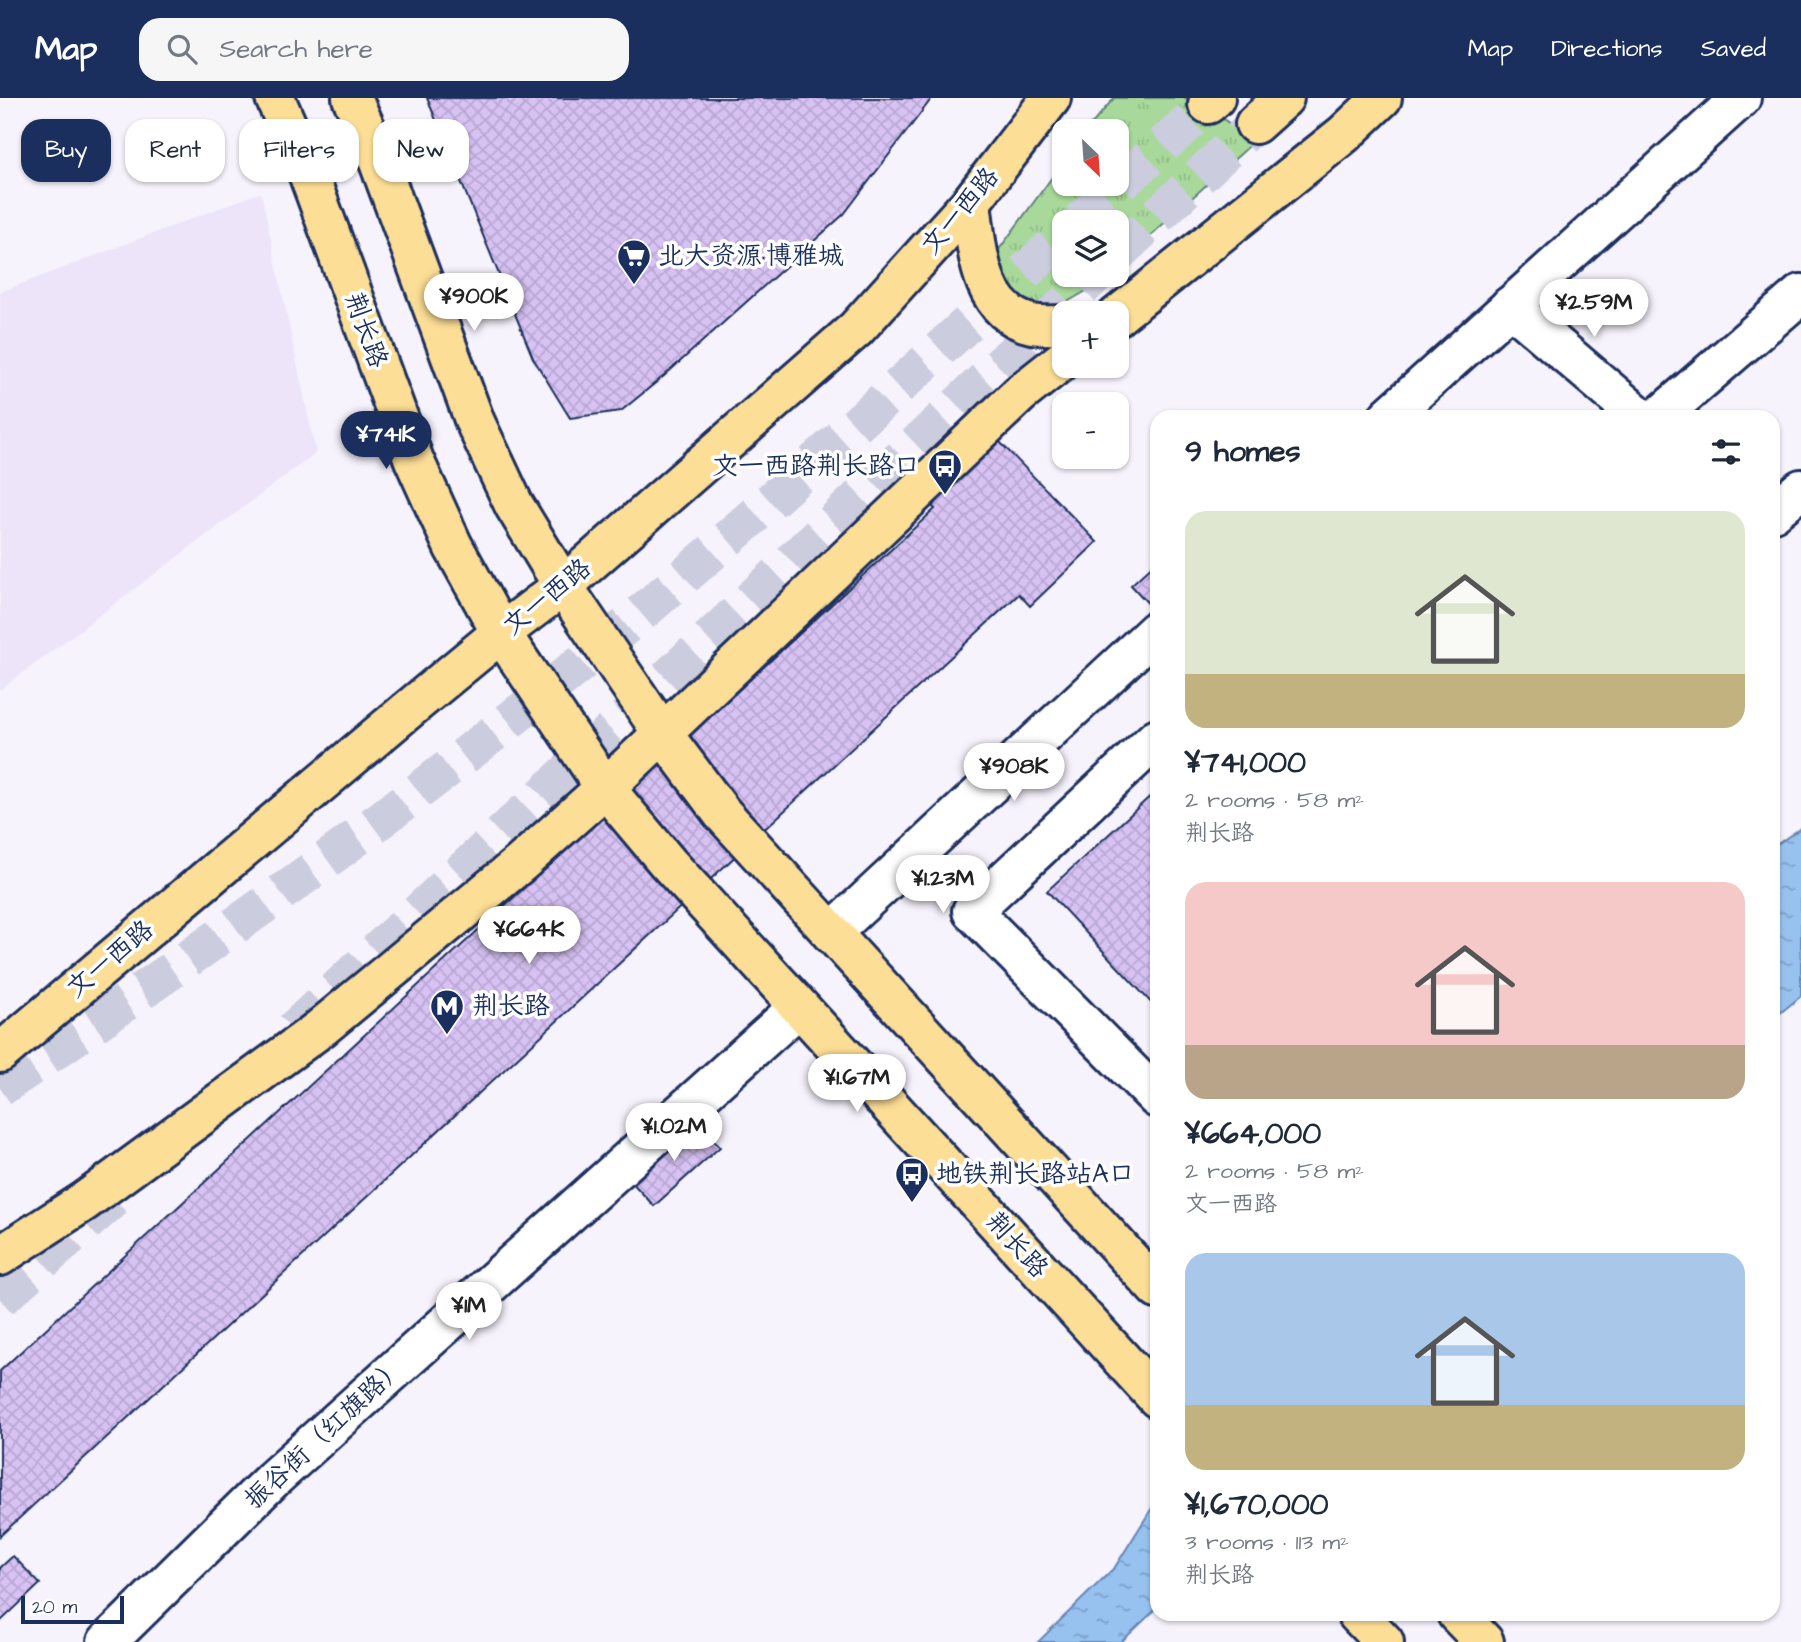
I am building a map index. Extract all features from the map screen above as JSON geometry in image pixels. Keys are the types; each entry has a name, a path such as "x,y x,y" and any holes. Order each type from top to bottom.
{"main road":[{"name":"荆长路","path":"275,98 309,176 414,460 453,546 501,633 605,788 667,863 1150,1390"},
{"path":"352,98 370,138 475,422 514,505 564,586 663,734 722,813 1150,1281"},
{"name":"文一西路","path":"0,1053 218,867 501,633 564,586 856,329 971,202 1051,98"},
{"path":"1255,124 1284,98"},
{"path":"1129,306 1343,134 1382,98"},
{"path":"971,202 981,271 995,300 1011,316 1032,324 1052,325"},
{"path":"0,1256 85,1201 321,1028 521,863 663,734 1011,402 1052,369"},
{"path":"1364,1621 1384,1642"},
{"path":"1464,1621 1484,1642"}],"street":[{"path":"1397,410 1741,98"},
{"path":"1667,410 1801,294"},
{"path":"1510,306 1632,410"},
{"path":"1780,506 1801,489"},
{"path":"831,933 1150,646"},
{"path":"1150,745 972,911 1150,1091"},
{"name":"振谷街（红旗路）","path":"107,1642 273,1479 799,1007"}],"shaded area":[{"path":"261,192 316,453 0,690 0,292"}],"green space":[{"path":"1114,98 1201,98 1227,122 1258,138 1129,255 1129,210 1052,210 1052,287 1093,287 1069,301 1052,301 1050,312 1015,303 995,255 1052,177 1052,196 1129,196 1129,119 1096,119"}],"water":[{"path":"1801,828 1801,996 1780,1013 1780,842"},
{"path":"1150,1511 1150,1615 1121,1642 1038,1642 1115,1567"}],"building":[{"name":"北大资源·博雅城","path":"427,98 932,98 844,214 664,376 621,411 570,418 533,358 461,182 469,182 469,119 436,119"},
{"name":"荆长路","path":"995,437 1097,542 1030,606 1019,594 0,1536 0,1371 935,509 926,500"},
{"path":"1150,567 1150,606 1131,585"},
{"path":"1150,796 1150,1001 1047,891"},
{"path":"695,1119 720,1147 654,1206 628,1178"},
{"path":"13,1556 40,1584 0,1622 0,1568"}],"tunnel":[{"path":"1092,210 1208,104"},
{"path":"1129,243 1255,124"},
{"path":"0,1088 301,878 521,712 772,500 1052,247"},
{"path":"293,1030 1083,287"},
{"path":"0,1299 127,1187"}],"place":[{"name":"北大资源·博雅城","path":"634,286"},
{"name":"文一西路荆长路口","path":"945,496"},
{"name":"荆长路","path":"447,1036"},
{"name":"地铁荆长路站A口","path":"912,1204"}]}
